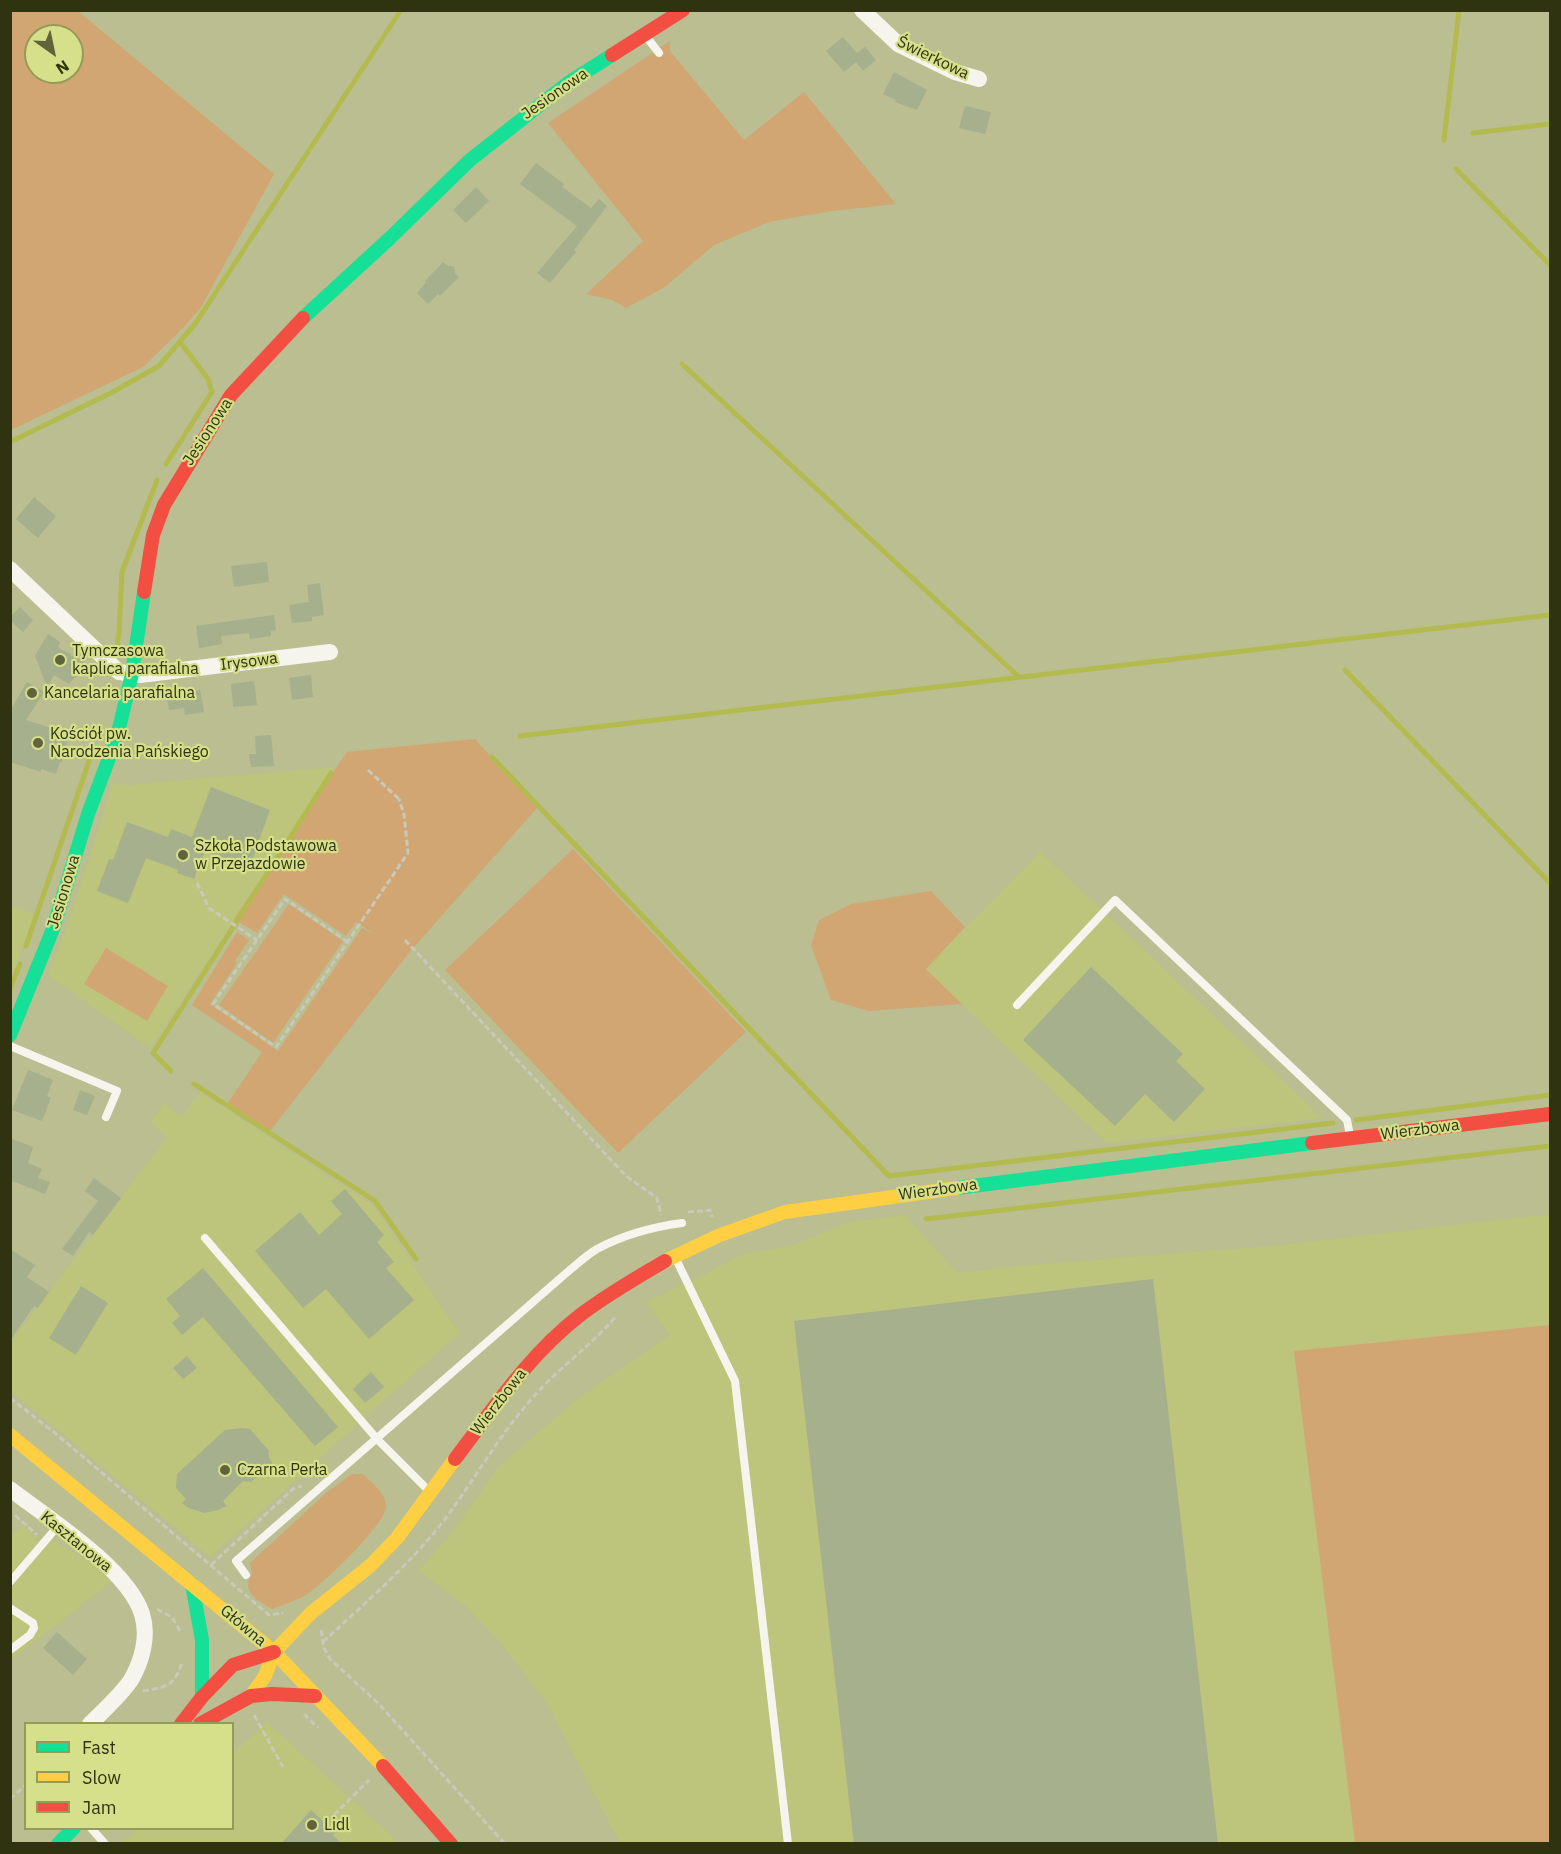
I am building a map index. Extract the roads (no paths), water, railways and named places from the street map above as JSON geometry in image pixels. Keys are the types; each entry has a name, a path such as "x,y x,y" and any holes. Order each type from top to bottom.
{"street":[{"name":"Jesionowa","path":"10,1035 53,929 88,814 117,736 132,674 153,535 164,505 231,395 306,315 470,160 568,83 682,10"},
{"name":"Świerkowa","path":"862,10 898,44 955,72 979,79"},
{"path":"10,569 119,672 132,674"},
{"name":"Irysowa","path":"132,674 140,675 330,651"},
{"name":"Wierzbowa","path":"274,1652 311,1613 370,1566 398,1538 510,1385 536,1356 578,1317 674,1255 785,1212 985,1184 1551,1114"},
{"name":"Główna","path":"10,1435 274,1652 391,1774 451,1844"},
{"name":"Kasztanowa","path":"10,1489 108,1566 128,1588 141,1611 145,1636 143,1652 137,1668 123,1691 92,1722"},
{"path":"192,1584 203,1640 202,1697"},
{"path":"251,1696 265,1676 274,1652"},
{"path":"183,1722 202,1697 233,1665 274,1652"},
{"path":"204,1722 251,1696 272,1694 315,1696"},
{"path":"58,1844 72,1830"}],"lane":[{"path":"645,35 659,53"},
{"path":"1017,1005 1115,900 1347,1120 1351,1139"},
{"path":"10,1046 117,1091 106,1117"},
{"path":"246,1575 236,1561 564,1275 595,1250 622,1237 682,1223"},
{"path":"205,1238 377,1438 431,1493"},
{"path":"674,1255 735,1381 788,1844"},
{"path":"10,1582 58,1526"},
{"path":"10,1608 33,1623 34,1628 30,1635 10,1650"},
{"path":"93,1830 105,1844"}],"waterway":[{"path":"10,442 111,393 159,366 195,324 401,10"},
{"path":"1444,140 1459,10"},
{"path":"1473,133 1550,124"},
{"path":"1456,169 1550,265"},
{"path":"166,464 212,392 208,379 180,342"},
{"path":"682,364 1019,677"},
{"path":"116,653 122,572 157,480"},
{"path":"520,736 1550,615"},
{"path":"1345,670 1550,883"},
{"path":"492,757 889,1176 1333,1123"},
{"path":"26,946 89,761"},
{"path":"171,1071 153,1053 331,773"},
{"path":"10,989 20,964"},
{"path":"194,1084 375,1201 416,1259"},
{"path":"1356,1120 1550,1095"},
{"path":"926,1219 1550,1146"}],"place":[{"name":"Tymczasowa kaplica parafialna","path":"60,660"},
{"name":"Kancelaria parafialna","path":"32,693"},
{"name":"Kościół pw. Narodzenia Pańskiego","path":"38,743"},
{"name":"Szkoła Podstawowa w Przejazdowie","path":"183,855"},
{"name":"Czarna Perła","path":"225,1470"},
{"name":"Lidl","path":"312,1825"}]}
